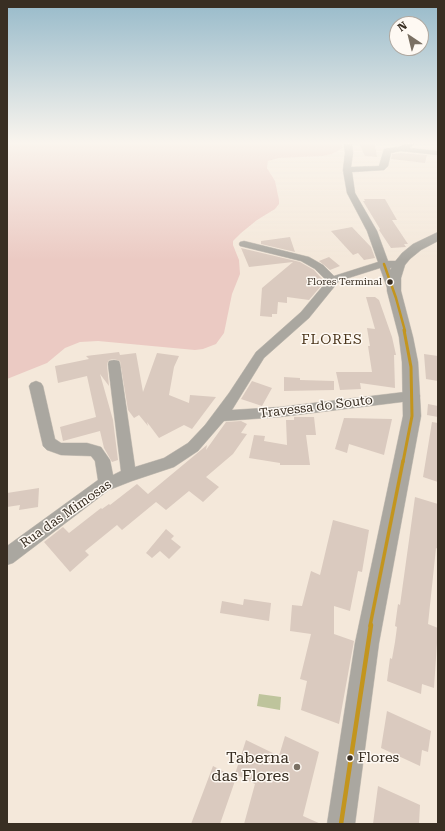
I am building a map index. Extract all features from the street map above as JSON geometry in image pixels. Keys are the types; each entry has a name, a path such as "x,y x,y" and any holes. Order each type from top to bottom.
{"street":[{"path":"350,183 352,196 372,231 396,298"},
{"path":"342,824 367,643 411,426 413,396 409,350 393,286 394,278 399,264 413,250 438,236"},
{"path":"244,244 305,259 319,267 333,281"},
{"name":"Rua das Mimosas","path":"7,557 32,537 106,484 129,475 161,466 185,454 199,441 220,416 234,397 260,355 309,311 333,281 344,275 384,264 399,264"},
{"path":"114,364 129,475"},
{"path":"36,386 48,442 55,447 62,449 87,449 96,451 101,458 106,484"},
{"name":"Travessa do Souto","path":"220,416 280,412 413,396"}],"shaded area":[{"path":"7,183 275,183 279,204 275,209 257,220 233,241 233,245 239,260 240,274 232,294 224,333 216,344 203,349 195,350 98,341 80,342 65,348 47,363 7,379"},
{"path":"259,694 281,697 280,710 257,706"}],"building":[{"path":"364,199 385,199 397,220 392,220 408,244 404,244 406,247 391,248 363,201 365,201"},
{"path":"352,227 371,247 375,258 364,260 358,253 353,255 331,231"},
{"path":"290,237 295,252 261,244 261,241"},
{"path":"241,248 300,262 314,270 322,279 321,286 309,300 287,297 287,303 278,302 277,314 272,314 272,317 260,316 262,288 293,262 249,267"},
{"path":"329,257 340,266 330,270 319,261"},
{"path":"366,297 375,297 379,300 392,337 396,355 394,355 395,388 360,383 361,389 340,390 336,372 372,372 367,328 375,329"},
{"path":"119,352 120,355 136,353 143,392 157,353 179,356 174,367 169,395 189,403 190,395 216,397 192,429 184,425 159,438 147,422 148,426 139,415 134,418 128,410 120,361 114,359 109,360 107,364 109,386 100,374 113,420 118,460 112,462 104,448 100,431 63,441 60,427 96,417 87,376 58,383 55,366 89,359 86,356"},
{"path":"424,354 438,356 438,381 426,379"},
{"path":"284,377 300,378 300,380 334,381 334,390 284,391"},
{"path":"252,381 272,388 262,406 241,399"},
{"path":"428,404 438,406 438,417 427,415"},
{"path":"294,417 314,417 316,435 306,435 310,465 280,465 280,463 249,458 254,435 265,436 264,441 287,445 286,420 294,420"},
{"path":"344,418 392,419 384,455 349,444 347,453 335,449"},
{"path":"241,421 247,424 241,433 247,434 233,454 206,477 219,487 203,502 189,491 166,510 156,502 122,530 117,525 85,551 89,555 70,572 44,542 63,527 69,533 101,508 102,509 109,504 110,505 137,484 148,494 207,445 206,450 226,422"},
{"path":"432,422 438,423 438,482 423,477"},
{"path":"39,488 38,507 19,510 20,505 7,507 7,493"},
{"path":"415,497 438,504 438,549 436,548 428,624 438,628 434,688 422,684 421,694 387,681 390,658 392,659 395,642 397,627 395,626 398,604 400,605"},
{"path":"333,520 369,530 362,572 358,571 350,611 334,606 334,634 354,641 339,724 301,710 307,681 300,679 311,634 290,631 292,605 302,606 311,571 320,575"},
{"path":"166,529 174,536 171,539 181,547 169,559 160,551 152,558 146,553"},
{"path":"244,599 271,603 269,621 220,613 222,601 243,605"},
{"path":"387,711 431,731 428,752 422,750 420,766 381,748"},
{"path":"285,736 319,752 303,816 321,824 244,824 255,784 235,774 246,740 279,756"},
{"path":"213,766 236,778 220,824 191,824"},
{"path":"378,786 420,805 419,824 373,824"}],"transit line":[{"path":"341,824 367,643 412,416 411,367 408,344 396,298 384,264"}],"place":[{"name":"Flores Terminal","path":"390,282"},
{"name":"Flores","path":"350,758"},
{"name":"Taberna das Flores","path":"297,767"}],"district":[{"name":"FLORES","path":"332,340"}]}
